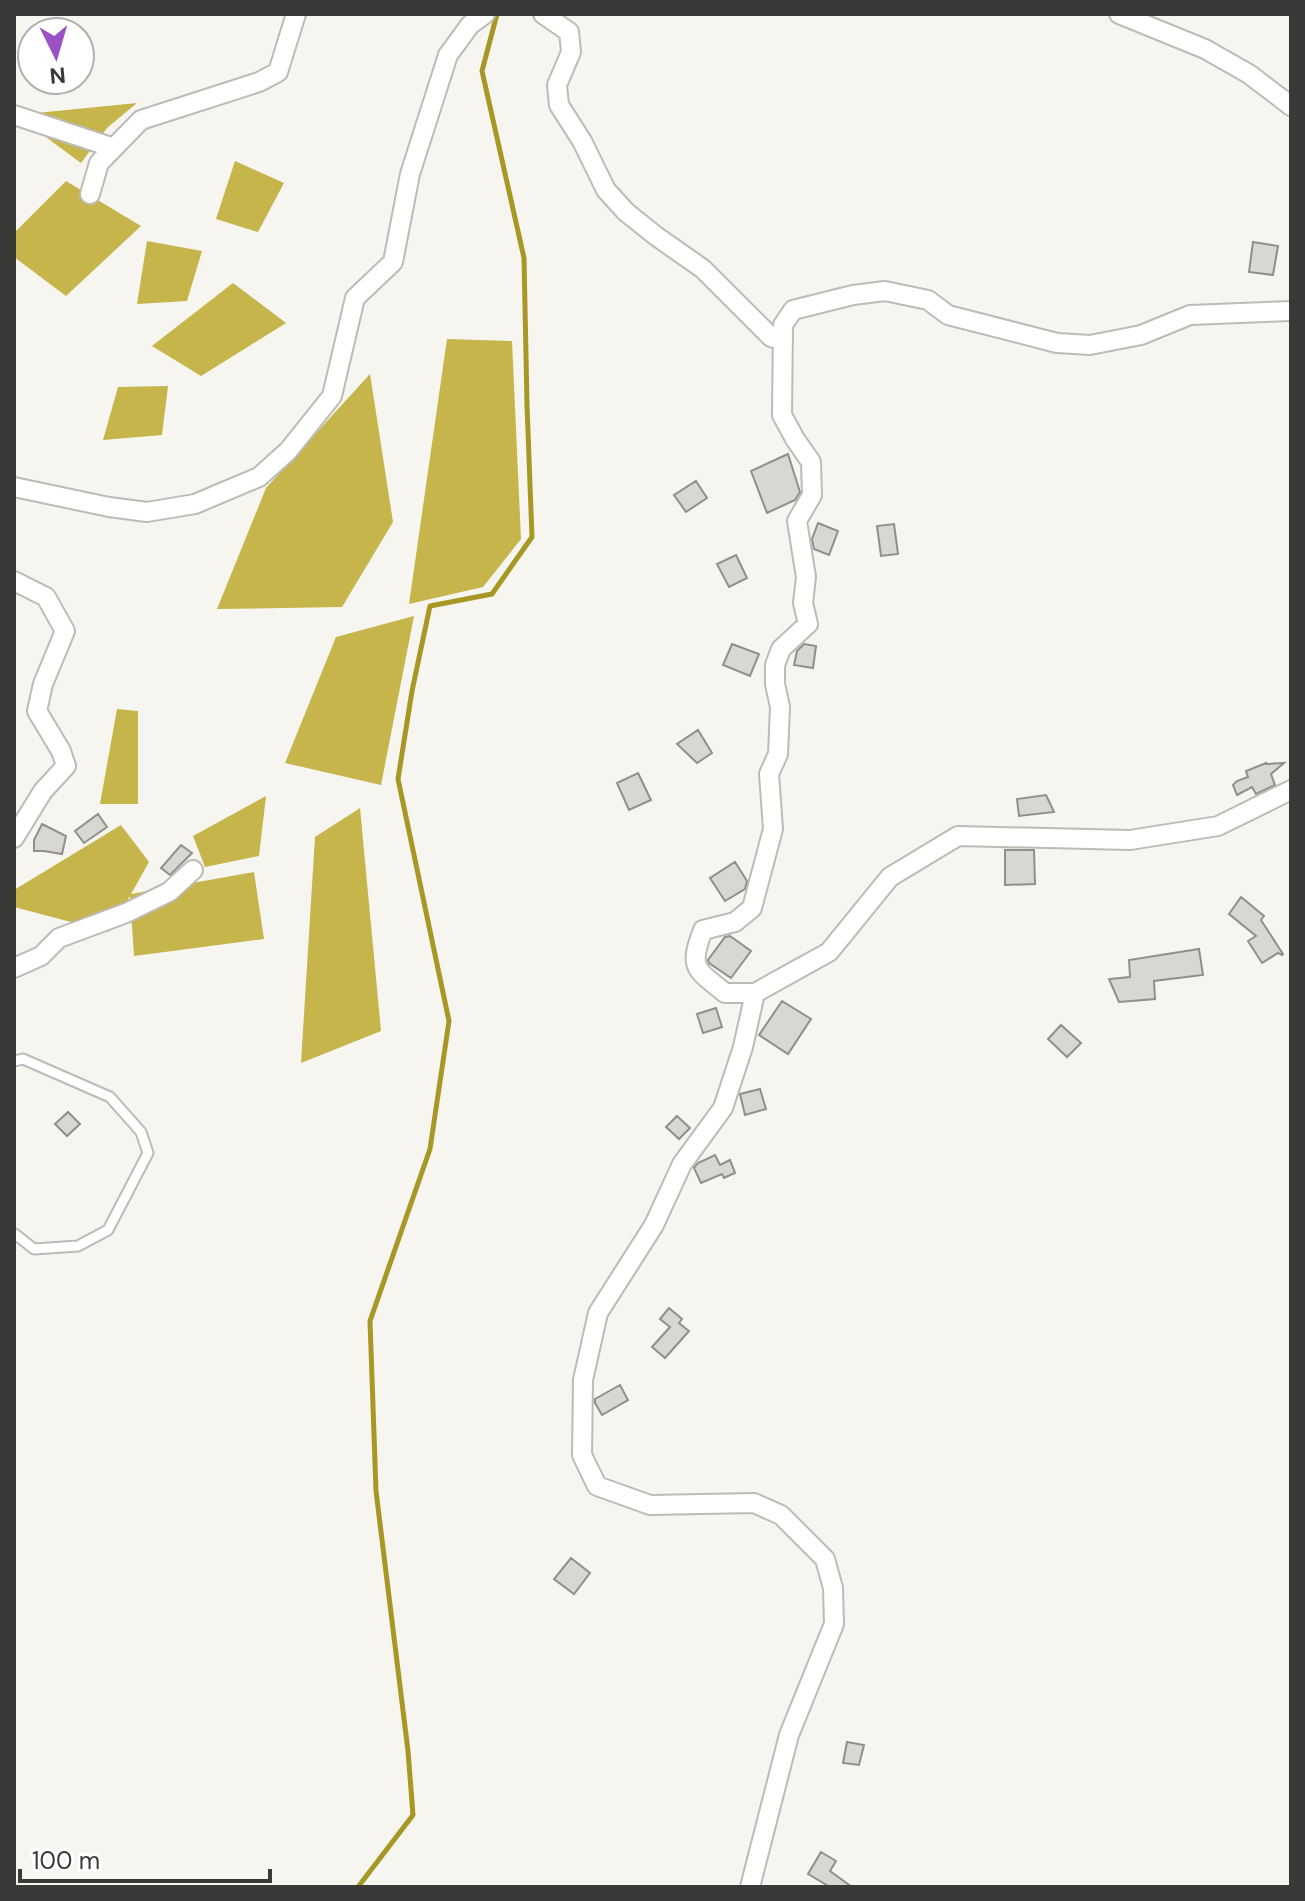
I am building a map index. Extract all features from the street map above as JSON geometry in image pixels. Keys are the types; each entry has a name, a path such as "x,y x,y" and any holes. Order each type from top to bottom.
{"street":[{"path":"90,194 99,163 141,120 259,82 278,72 296,14"},
{"path":"14,487 147,512 195,504 259,477 288,451 332,396 355,298 393,262 410,174 448,55 470,25 485,14"},
{"path":"543,14 569,32 571,52 557,85 559,105 582,141 606,190 626,212 703,269 771,337 783,341"},
{"path":"1119,14 1216,55 1249,74 1291,106"},
{"path":"14,115 114,148"},
{"path":"1291,311 1190,315 1141,335 1090,345 1057,343 948,315 928,300 885,291 853,295 793,310 783,325 782,415 811,462 812,495 797,521 806,577 803,603 808,624 781,649 775,665 780,707 778,754 769,774 773,829 752,908 735,922 703,930 694,952 698,971 725,993 755,993 829,952 890,877 958,836 1130,840 1218,826 1291,790"},
{"path":"14,581 46,597 65,631 43,684 37,711 61,751 66,766 43,791 14,838"},
{"path":"14,968 41,956 59,938 126,913 169,892 193,870"},
{"path":"750,1887 789,1735 834,1624 833,1588 825,1559 781,1515 754,1503 650,1505 597,1486 582,1455 583,1380 598,1313 654,1225 682,1164 723,1108 743,1047 755,993"}],"lane":[{"path":"14,1061 23,1059 110,1097 141,1132 148,1153 108,1230 78,1246 34,1249 15,1234 14,1237"}],"shaded area":[{"path":"137,103 107,128 81,163 16,115"},
{"path":"235,161 284,183 258,232 216,219"},
{"path":"66,181 141,226 66,296 14,257 14,233"},
{"path":"147,241 202,251 187,301 137,304"},
{"path":"233,283 286,323 201,376 152,346"},
{"path":"447,339 512,341 521,539 483,587 409,604"},
{"path":"370,374 393,522 342,607 217,609 266,488"},
{"path":"168,386 162,435 103,440 118,387"},
{"path":"414,616 381,785 285,763 336,637"},
{"path":"117,709 138,711 138,804 100,804"},
{"path":"266,796 259,856 205,867 193,836"},
{"path":"360,808 381,1031 301,1063 315,837"},
{"path":"121,825 149,862 131,894 254,872 264,939 134,956 130,896 109,932 14,907 14,890"}],"building":[{"path":"1253,242 1278,246 1273,275 1249,272"},
{"path":"788,454 800,492 795,500 767,513 751,471"},
{"path":"696,481 707,498 686,512 674,495"},
{"path":"818,523 838,531 829,555 814,549 812,539"},
{"path":"894,524 898,554 881,556 877,526"},
{"path":"736,555 747,578 729,587 717,564"},
{"path":"732,644 759,654 750,676 723,665"},
{"path":"804,644 816,646 813,668 794,665 797,651"},
{"path":"698,730 712,753 697,763 677,744"},
{"path":"1266,763 1284,763 1271,774 1275,785 1256,794 1252,787 1237,795 1233,785 1248,777 1246,771"},
{"path":"638,773 651,800 629,810 617,783"},
{"path":"1046,795 1054,812 1019,816 1017,799"},
{"path":"98,814 107,827 84,843 75,831"},
{"path":"42,824 66,836 62,854 34,851 34,840"},
{"path":"181,845 192,853 170,875 161,868"},
{"path":"1005,850 1034,850 1035,884 1005,885"},
{"path":"735,862 747,881 745,889 725,901 710,878"},
{"path":"1241,897 1264,916 1261,920 1282,955 1278,953 1262,963 1248,941 1256,936 1229,914"},
{"path":"730,936 751,951 731,978 708,960 725,937"},
{"path":"1199,949 1203,975 1154,981 1155,999 1119,1002 1109,979 1130,977 1129,960"},
{"path":"782,1001 811,1019 788,1054 759,1035"},
{"path":"716,1008 722,1027 703,1033 697,1014"},
{"path":"1061,1025 1081,1043 1067,1057 1048,1039"},
{"path":"760,1089 766,1109 745,1115 740,1094"},
{"path":"68,1112 80,1124 67,1136 55,1124"},
{"path":"677,1116 690,1128 679,1139 666,1127"},
{"path":"715,1155 720,1165 730,1160 735,1173 724,1178 722,1174 701,1183 694,1168"},
{"path":"669,1308 682,1319 679,1323 689,1331 665,1358 652,1347 670,1327 660,1319"},
{"path":"620,1385 628,1400 602,1415 595,1399"},
{"path":"571,1558 590,1573 574,1594 554,1579"},
{"path":"847,1742 864,1745 859,1765 843,1763"},
{"path":"821,1852 836,1861 830,1871 852,1887 830,1887 808,1874"}],"waterway":[{"path":"358,1887 413,1815 376,1491 370,1321 430,1149 449,1021 398,779 430,606 492,594 532,537 524,258 482,71 497,14"}]}
